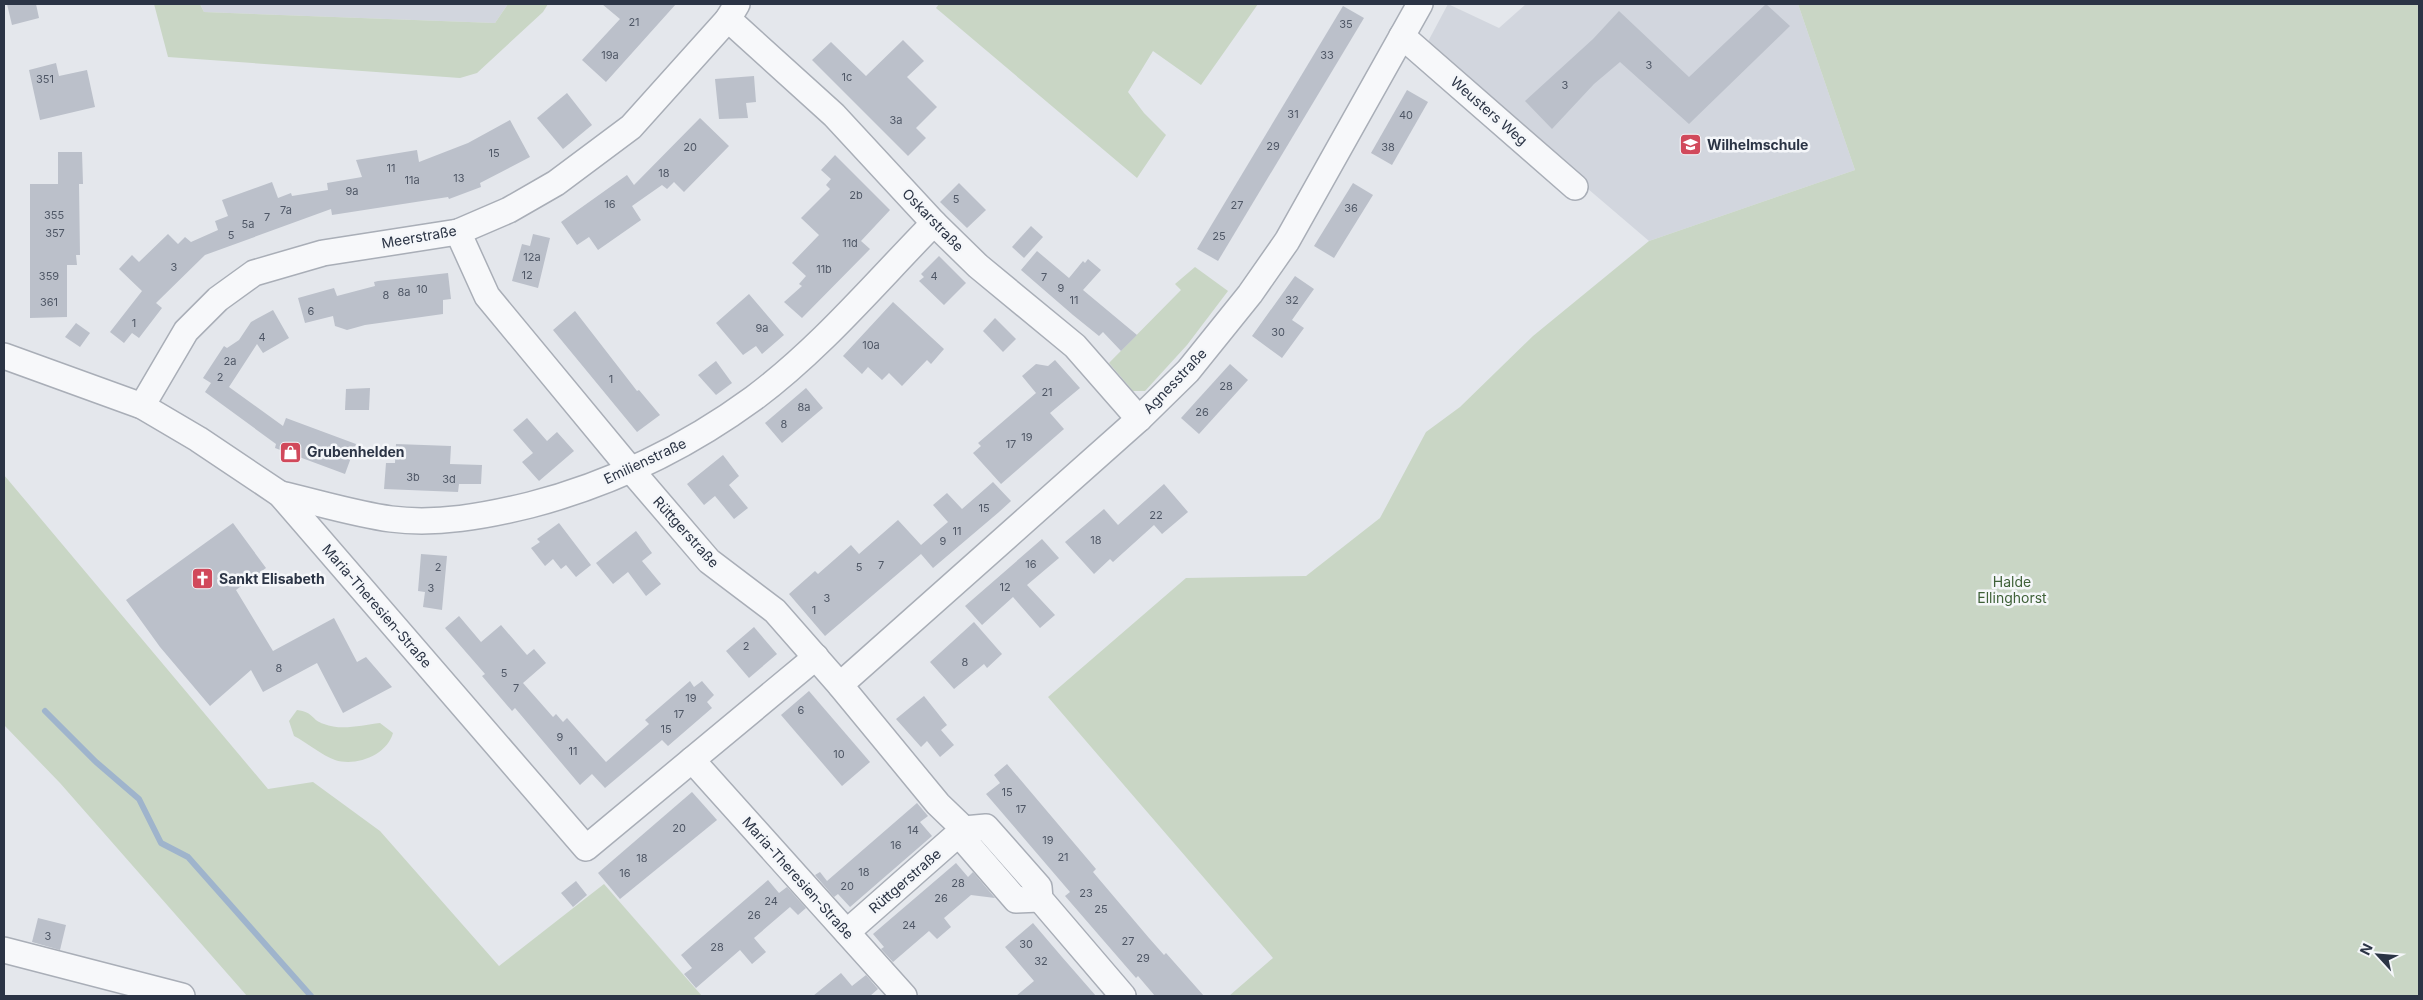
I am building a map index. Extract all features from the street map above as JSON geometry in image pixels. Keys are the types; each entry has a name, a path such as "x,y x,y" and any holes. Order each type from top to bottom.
{"street":[{"name":"Agnesstraße","path":"840,685 1139,418 1188,371 1250,294 1287,241 1420,4"},
{"name":"Oskarstraße","path":"732,11 834,115 934,223 978,266 1075,346 1139,418"},
{"name":"Meerstraße","path":"142,406 186,331 218,300 254,273 323,253 458,232 509,210 556,183 631,127 732,11"},
{"name":"Weusters Weg","path":"1402,36 1575,187"},
{"name":"Emilienstraße","path":"280,494 391,519 442,520 491,514 565,496 632,470 700,435 755,397 811,349 934,223"},
{"name":"Rüttgerstraße","path":"458,232 487,296 632,470 709,561 775,610 840,685 938,804 964,830 847,932"},
{"name":"Maria-Theresien-Straße","path":"4,356 142,406 198,439 280,494 586,848 816,657"},
{"name":"Maria-Theresien-Straße","path":"692,760 904,996"},
{"path":"964,830 986,827 1039,887 1040,899 1123,996"},
{"path":"4,950 182,996"}],"shaded area":[{"path":"200,4 508,4 495,23 204,12"},
{"name":"Wilhelmschule","path":"1448,4 1499,28 1526,4 1798,4 1855,170 1649,241 1424,49"}],"green space":[{"path":"154,4 200,4 204,12 495,23 508,4 548,4 543,12 477,73 460,78 168,57"},
{"path":"939,4 1258,4 1201,85 1153,51 1128,92 1144,113 1166,135 1137,178 936,8"},
{"name":"Halde Ellinghorst","path":"1798,4 2419,4 2419,996 1229,996 1273,958 1048,697 1186,578 1306,576 1380,518 1426,432 1460,407 1533,336 1649,241 1855,170"},
{"path":"1195,267 1228,291 1187,345 1145,391 1133,391 1109,363 1181,290 1175,284"},
{"path":"4,475 268,789 313,782 380,831 499,966 604,884 702,996 247,996 60,783 4,725"},
{"path":"297,710 307,712 320,722 331,726 352,727 380,723 393,733 390,741 378,753 361,760 343,762 325,755 294,736 289,721"}],"building":[{"path":"7,4 36,4 39,18 12,25"},
{"path":"602,4 676,4 606,82 582,60 620,19"},
{"path":"1766,4 1790,26 1689,124 1620,62 1594,84 1552,129 1525,101 1593,39 1619,11 1689,77"},
{"path":"1343,6 1364,18 1218,261 1197,249"},
{"path":"903,40 924,61 907,77 937,107 916,128 926,138 908,156 812,60 831,42 866,76"},
{"path":"56,63 59,76 87,70 95,107 40,120 29,70"},
{"path":"754,76 756,102 746,103 748,118 719,119 715,79"},
{"path":"1407,90 1428,102 1392,165 1371,153"},
{"path":"567,93 592,125 563,149 537,118"},
{"path":"700,118 729,146 684,192 674,182 667,189 662,185 632,206 641,220 598,250 589,237 577,245 561,222 627,175 634,185"},
{"path":"510,120 530,157 480,183 481,187 449,199 448,197 332,215 331,209 205,255 156,303 162,308 139,338 132,333 124,343 110,332 142,291 119,269 132,255 139,262 168,234 178,244 185,237 191,242 218,230 215,221 228,216 222,200 272,182 278,198 291,193 292,196 328,190 327,183 362,177 356,160 417,150 419,162 468,143"},
{"path":"58,152 82,152 83,184 79,184 80,255 76,255 77,265 67,265 67,317 30,318 30,184 58,184"},
{"path":"835,155 890,210 861,241 870,249 802,318 784,302 802,286 799,284 806,276 792,263 819,235 801,218 830,189 826,185 831,179 821,170"},
{"path":"959,183 986,210 967,228 940,202"},
{"path":"1353,183 1373,195 1334,258 1314,246"},
{"path":"1031,226 1043,237 1024,258 1012,247"},
{"path":"533,234 550,238 538,288 512,281 522,244 530,246"},
{"path":"1037,251 1069,278 1083,261 1085,263 1088,259 1101,270 1083,290 1137,335 1121,351 1103,332 1099,336 1021,270"},
{"path":"939,256 966,283 944,305 919,281 924,277 921,274"},
{"path":"448,273 451,299 443,300 443,314 365,325 347,330 335,326 333,316 305,323 298,298 334,288 337,296 375,286 374,282 378,281"},
{"path":"1295,276 1314,289 1292,320 1304,328 1282,358 1252,336"},
{"path":"749,294 784,335 762,354 756,346 743,355 716,323"},
{"path":"893,302 944,349 931,364 927,360 902,386 889,373 882,380 868,367 862,374 843,356"},
{"path":"273,310 289,338 263,353 257,344 229,387 283,426 286,418 356,444 345,474 275,448 276,444 205,392 211,383 203,378 224,346 227,348 239,340 251,322"},
{"path":"575,311 637,391 639,390 660,415 637,432 553,330"},
{"path":"995,318 1016,339 1003,352 983,331"},
{"path":"76,323 90,333 80,347 65,337"},
{"path":"1055,360 1080,388 1050,413 1064,429 1001,484 973,453 981,446 978,443 1036,393 1022,376 1036,364 1048,366"},
{"path":"716,361 732,383 716,395 698,375"},
{"path":"1230,364 1248,380 1199,434 1181,418"},
{"path":"370,388 369,410 345,410 346,389"},
{"path":"806,388 823,408 782,443 765,423"},
{"path":"527,418 547,441 557,432 574,451 539,481 522,462 533,453 513,430"},
{"path":"396,444 451,446 450,464 482,465 481,484 459,484 458,492 384,489 386,463 395,463"},
{"path":"723,455 739,476 729,485 748,508 734,519 715,496 704,505 687,484"},
{"path":"993,482 1011,501 933,568 921,554 825,636 789,594 815,571 818,574 851,545 859,554 898,520 921,545 948,522 933,505 947,493 962,509"},
{"path":"1164,484 1188,512 1162,534 1154,525 1113,562 1110,559 1094,574 1065,542 1104,509 1118,525"},
{"path":"233,523 266,568 236,590 273,651 334,618 357,662 366,657 392,687 343,713 317,663 263,692 251,670 210,706 160,647 126,600"},
{"path":"559,523 591,565 576,577 566,565 561,569 553,559 545,566 531,548 540,542 537,539"},
{"path":"636,531 652,553 642,561 661,584 646,596 628,572 613,584 596,563"},
{"path":"1042,539 1059,558 1027,585 1055,615 1040,628 1013,597 982,625 965,606"},
{"path":"421,554 447,556 442,610 423,607 425,592 418,591"},
{"path":"459,616 481,642 501,625 527,655 534,649 546,663 523,683 553,717 556,714 563,722 567,718 606,762 649,724 645,720 690,681 694,687 702,681 714,695 707,702 712,708 668,746 662,740 605,788 592,774 580,785 515,708 512,711 482,676 485,674 445,628"},
{"path":"974,622 1002,654 987,668 984,664 954,689 930,662"},
{"path":"754,627 777,654 749,678 726,651"},
{"path":"809,691 870,762 842,786 781,715"},
{"path":"924,696 947,725 941,730 954,745 940,757 927,741 921,747 896,719"},
{"path":"1007,764 1096,869 1093,872 1149,938 1164,955 1166,953 1204,996 1155,996 1138,976 1136,978 1065,896 1070,892 986,794 1000,783 994,775"},
{"path":"692,792 717,820 620,899 598,873"},
{"path":"917,803 928,816 920,822 932,836 850,907 838,894 834,897 815,875 820,872 827,881"},
{"path":"956,863 968,877 973,872 995,898 971,895 944,918 951,927 937,939 929,931 893,962 881,949 884,947 873,934"},
{"path":"768,880 779,893 787,887 806,908 798,915 790,907 754,938 766,952 752,964 740,950 696,988 684,974 692,968 681,955"},
{"path":"576,881 587,895 573,907 561,893"},
{"path":"38,918 66,925 60,950 32,942"},
{"path":"1033,923 1096,996 1016,996 1034,981 1005,947"},
{"path":"841,973 852,986 866,975 878,989 870,996 813,996"}],"waterway":[{"path":"45,711 96,762 139,799 161,843 188,857 311,996"}],"place":[{"name":"Wilhelmschule","path":"1691,145"},
{"name":"Grubenhelden","path":"291,452"},
{"name":"Sankt Elisabeth","path":"203,579"}]}
